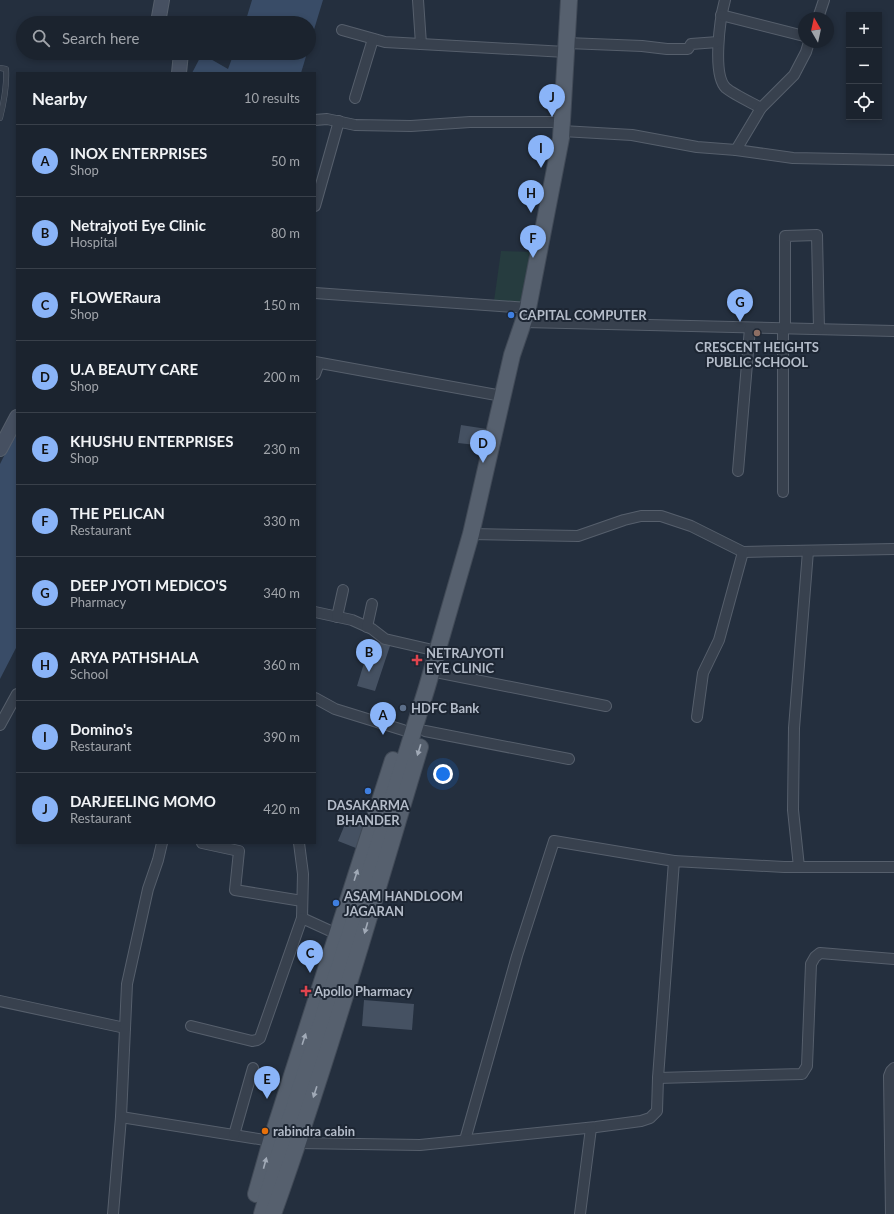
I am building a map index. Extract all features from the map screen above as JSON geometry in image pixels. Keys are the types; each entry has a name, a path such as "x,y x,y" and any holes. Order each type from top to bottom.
{"main road":[{"path":"262,1214 282,1145 427,687 471,534 512,355 526,315 562,126 570,0"},
{"path":"251,1214 271,1141 412,698 427,687"},
{"path":"273,1214 298,1143 364,938 425,731 431,698 427,687"}],"street":[{"path":"159,16 162,0"},
{"path":"418,0 421,44"},
{"path":"725,0 721,15 718,42 720,77 726,88 761,108"},
{"path":"820,12 824,0"},
{"path":"721,15 798,34"},
{"path":"342,30 385,42 421,44 567,48 642,46 667,49 688,48 691,44 718,42"},
{"path":"355,98 373,39"},
{"path":"736,150 761,108 794,75 807,48"},
{"path":"179,72 180,60"},
{"path":"316,120 327,119 355,125 411,126 470,122 562,126 632,135 697,147 736,150 792,158 894,160"},
{"path":"316,202 339,122"},
{"path":"783,492 785,236 817,235 819,330"},
{"path":"316,293 526,315 750,328 894,331"},
{"path":"738,471 750,328"},
{"path":"317,362 502,396"},
{"path":"0,449 16,419"},
{"path":"471,534 578,536 624,520 641,516 660,516 691,526 743,552 894,549"},
{"path":"799,867 793,810 794,728 808,551"},
{"path":"697,717 703,673 720,635 743,552"},
{"path":"337,617 343,590"},
{"path":"367,627 372,604"},
{"path":"316,612 352,620 367,627 385,639 437,651"},
{"path":"431,671 606,706"},
{"path":"0,725 16,696"},
{"path":"316,699 335,709 402,730"},
{"path":"425,731 569,759"},
{"path":"465,1140 517,956 554,841 674,860 799,867 894,867"},
{"path":"113,1214 121,1117 127,984 148,888 162,844"},
{"path":"207,844 239,851 235,890 302,901"},
{"path":"192,1026 252,1041 260,1038 302,918 303,874 299,844"},
{"path":"298,1143 420,1145 591,1128 641,1121 650,1118 657,1111 658,1078 674,860"},
{"path":"302,918 338,934"},
{"path":"658,1078 802,1074 807,1066 811,964 814,957 820,953 894,959"},
{"path":"0,1001 125,1028"},
{"path":"234,1135 253,1068"},
{"path":"891,1214 889,1076 894,1068"},
{"path":"121,1117 271,1141"},
{"path":"580,1214 591,1128"}],"lane":[{"path":"0,68 6,68 7,82 0,118"}],"green space":[{"path":"501,251 535,252 526,304 494,301"}],"water":[{"path":"252,0 323,0 316,23 316,16 247,16"},
{"path":"199,60 212,60 228,69 231,60 305,60 301,72 193,72"},
{"path":"16,432 16,648 0,679 0,464"}],"building":[{"path":"461,425 487,429 485,446 458,443"},
{"path":"371,640 390,646 375,691 357,686"},
{"path":"348,817 370,825 361,850 338,841"},
{"path":"364,1000 414,1004 412,1030 362,1026"}],"place":[{"name":"DARJEELING MOMO","path":"552,117"},
{"name":"Domino's","path":"541,168"},
{"name":"ARYA PATHSHALA","path":"531,213"},
{"name":"THE PELICAN","path":"533,258"},
{"name":"CAPITAL COMPUTER","path":"511,315"},
{"name":"DEEP JYOTI MEDICO'S","path":"740,322"},
{"name":"CRESCENT HEIGHTS PUBLIC SCHOOL","path":"757,333"},
{"name":"U.A BEAUTY CARE","path":"483,463"},
{"name":"NETRAJYOTI EYE CLINIC","path":"417,660"},
{"name":"Netrajyoti Eye Clinic","path":"369,672"},
{"name":"HDFC Bank","path":"403,708"},
{"name":"INOX ENTERPRISES","path":"383,735"},
{"name":"DASAKARMA BHANDER","path":"368,791"},
{"name":"ASAM HANDLOOM JAGARAN","path":"336,903"},
{"name":"FLOWERaura","path":"310,973"},
{"name":"Apollo Pharmacy","path":"306,991"},
{"name":"KHUSHU ENTERPRISES","path":"267,1099"},
{"name":"rabindra cabin","path":"265,1131"}]}
